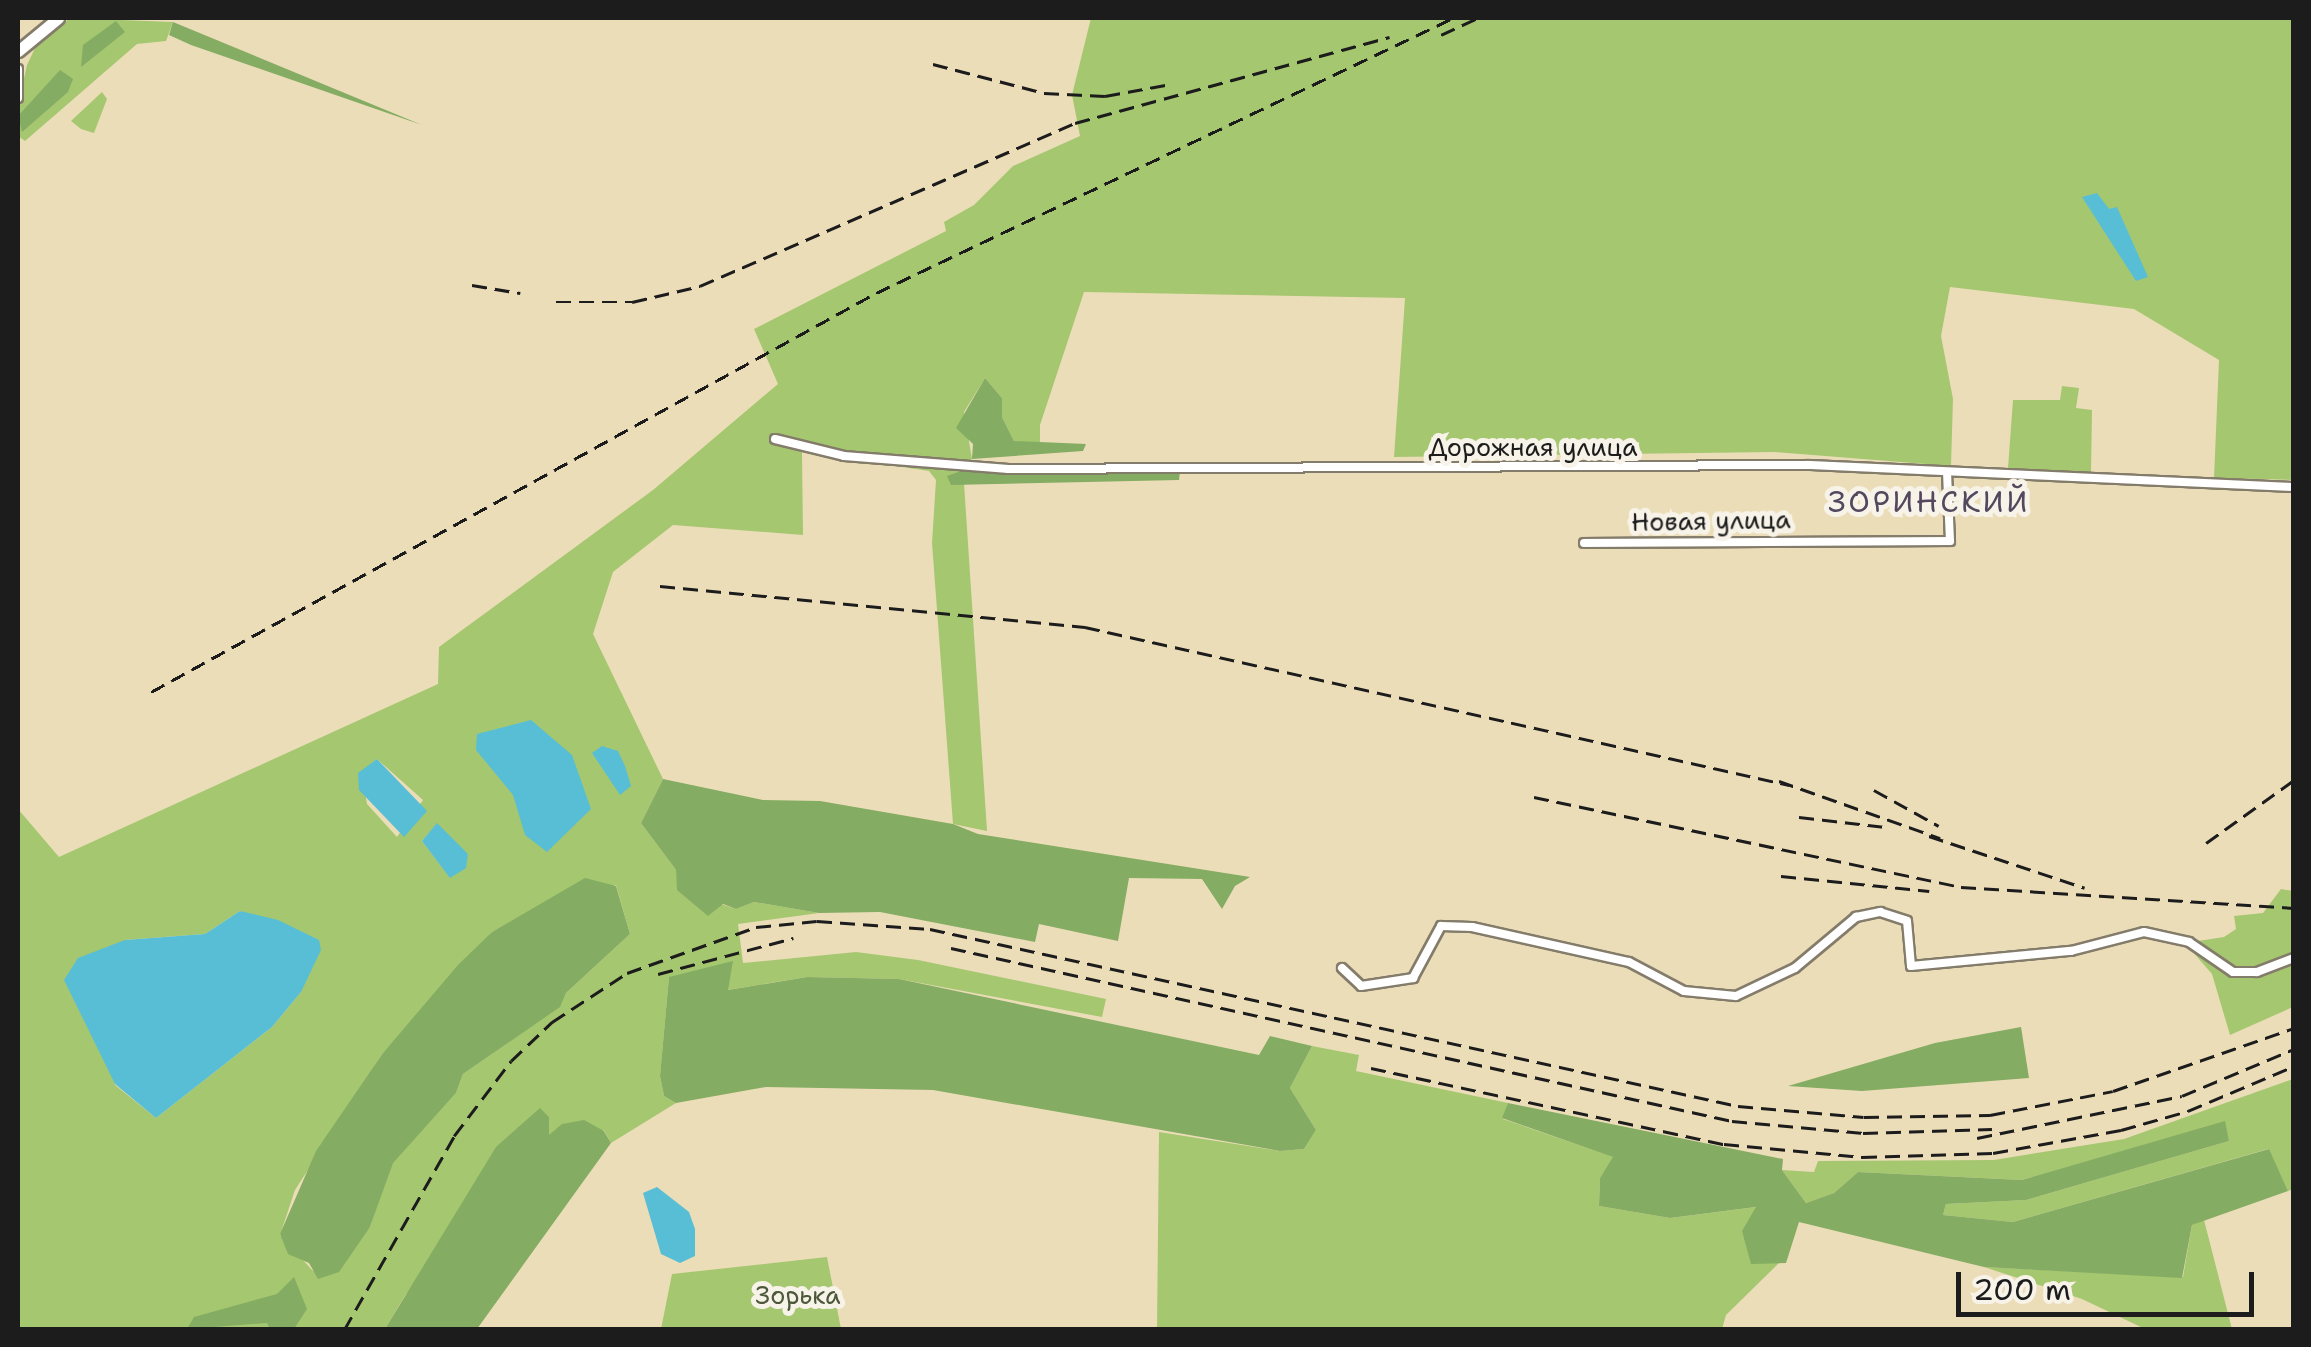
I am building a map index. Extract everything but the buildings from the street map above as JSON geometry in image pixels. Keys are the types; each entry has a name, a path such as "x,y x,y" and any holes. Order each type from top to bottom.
{"main road":[{"path":"18,51 58,18"}],"street":[{"path":"18,69 18,98"},
{"name":"Дорожная улица","path":"776,439 844,456 1008,468 1568,464 1947,473 2294,487"},
{"name":"Новая улица","path":"1584,542 1950,541 1947,473"},
{"path":"1342,968 1361,986 1413,978 1440,926 1472,927 1629,962 1684,991 1736,996 1795,968 1856,917 1880,912 1906,921 1910,966 2071,952 2144,932 2189,942 2233,972 2257,972 2294,958"}],"green space":[{"path":"70,18 173,22 166,41 137,44 25,141 18,136 18,105 27,65 36,46"},
{"path":"1091,18 2293,18 2293,480 2214,478 2219,360 2134,309 1950,287 1941,336 1953,399 1951,466 1774,452 1394,457 1405,298 1084,292 1040,425 1040,444 1014,441 1002,417 1002,398 985,378 964,412 972,459 951,485 964,483 987,831 953,824 932,543 936,480 929,471 802,452 803,535 673,525 613,572 593,634 663,779 641,823 676,870 678,890 736,909 754,902 819,913 738,924 743,963 856,952 918,960 1106,999 1102,1017 899,979 807,977 727,990 669,977 660,1076 664,1096 676,1103 611,1143 604,1130 406,1294 385,1329 18,1329 18,809 59,857 438,684 439,647 653,490 778,384 754,329 946,231 944,222 974,205 1013,166 1080,136 1072,95","holes":["377,759 423,800 397,837 367,804 362,772","437,824 468,855 450,877 422,841","616,885 630,934 566,993 559,1007 463,1074 456,1093 392,1163 370,1227 313,1271 280,1235 295,1190 383,1053 492,932 519,917","240,911 289,929 301,992 272,1027 156,1118 115,1085 112,1068 125,940 205,934"]},
{"path":"116,21 125,32 81,67 83,45"},
{"path":"173,22 422,125 191,45 169,35"},
{"path":"60,70 73,79 68,92 22,132 18,116"},
{"path":"102,92 107,99 94,133 81,129 71,121"},
{"path":"985,378 1002,398 1002,417 1014,441 1086,444 1083,451 972,459 973,444 956,428"},
{"path":"2062,386 2079,388 2076,408 2092,410 2091,473 2008,468 2013,400 2060,400"},
{"path":"967,469 1180,471 1179,480 951,485 947,476"},
{"path":"663,779 763,800 820,801 953,824 978,834 1250,877 1235,886 1222,909 1202,879 1129,878 1118,941 1039,924 1035,942 880,912 819,913 754,902 736,909 723,904 708,916 677,890 676,870 641,823"},
{"path":"585,878 616,886 630,934 566,993 560,1007 463,1074 456,1093 393,1163 370,1227 339,1272 318,1279 309,1263 288,1254 280,1234 316,1151 383,1053 458,965 492,932"},
{"path":"2281,889 2293,891 2293,1007 2230,1035 2212,974 2185,943 2224,937 2236,929 2234,916 2263,913"},
{"path":"733,961 728,990 807,977 899,979 1259,1055 1270,1036 1312,1046 1290,1088 1316,1130 1304,1149 1280,1151 933,1090 766,1087 676,1103 664,1096 660,1076 669,977"},
{"path":"2021,1027 2029,1078 1862,1091 1788,1086 1935,1043"},
{"path":"1312,1046 1359,1055 1356,1071 1508,1103 1503,1119 1614,1157 1600,1178 1599,1206 1670,1218 1757,1207 1751,1263 1779,1263 1726,1315 1722,1329 1157,1330 1159,1132 1280,1151 1304,1149 1316,1130 1290,1088"},
{"path":"2293,1079 2294,1189 2288,1191 2268,1149 2013,1222 1943,1215 1946,1204 2026,1200 2229,1141 2224,1122 2022,1180 1858,1172 1834,1193 1806,1203 1782,1170 1814,1172 1818,1161 1994,1160 2124,1139"},
{"path":"1508,1103 1783,1159 1782,1170 1806,1203 1834,1193 1858,1172 2022,1180 2225,1121 2229,1141 2026,1200 1946,1204 1943,1215 2013,1222 2269,1149 2288,1191 2192,1225 2182,1278 1984,1267 1799,1222 1786,1263 1751,1264 1742,1231 1756,1207 1670,1218 1599,1206 1600,1178 1613,1157 1502,1118"},
{"path":"540,1108 549,1117 549,1135 562,1124 584,1120 604,1131 611,1143 477,1329 385,1329 496,1147"},
{"path":"2204,1220 2232,1329 2145,1329 2082,1299 1984,1267 2183,1277 2192,1225"},
{"name":"Зорька","path":"827,1257 841,1329 661,1329 672,1274"},
{"path":"294,1277 307,1309 294,1329 270,1329 267,1323 187,1329 194,1317 277,1294"}],"water":[{"path":"2097,193 2109,209 2117,207 2148,277 2136,281 2082,197"},
{"path":"531,720 572,755 591,809 547,852 525,835 513,795 476,750 477,734"},
{"path":"602,746 618,751 625,766 631,786 620,795 592,753"},
{"path":"377,759 427,811 404,837 359,790 358,773"},
{"path":"437,823 468,854 466,868 450,878 422,841"},
{"path":"240,911 278,920 319,940 321,950 301,992 272,1027 156,1118 115,1084 64,980 78,958 125,940 205,934"},
{"path":"657,1187 689,1212 695,1229 695,1256 680,1263 661,1254 643,1193"}],"railway":[{"path":"151,692 876,293 1453,18"},
{"path":"1441,35 1477,18"},
{"path":"556,302 632,302 700,286 1075,123 1389,37"},
{"path":"933,64 1044,93 1105,96 1171,84"},
{"path":"472,285 520,293"},
{"path":"660,586 1085,627 1789,785"},
{"path":"2206,843 2294,780"},
{"path":"1779,781 1940,838"},
{"path":"1874,790 1939,826"},
{"path":"1534,797 1961,887 2294,908"},
{"path":"1799,817 1885,827"},
{"path":"1929,836 2085,888"},
{"path":"1781,876 1929,891"},
{"path":"344,1330 454,1136 511,1061 552,1022 627,973 756,927 817,921 930,929 1738,1106 1864,1117 1990,1115 2113,1091 2294,1028"},
{"path":"658,974 793,938"},
{"path":"951,948 1732,1121 1863,1133 1992,1129"},
{"path":"1977,1138 2182,1096 2294,1049"},
{"path":"1371,1068 1724,1144 1862,1157 1993,1153 2121,1130 2188,1111 2294,1066"}],"district":[{"name":"ЗОРИНСКИЙ","path":"1929,502"}]}
